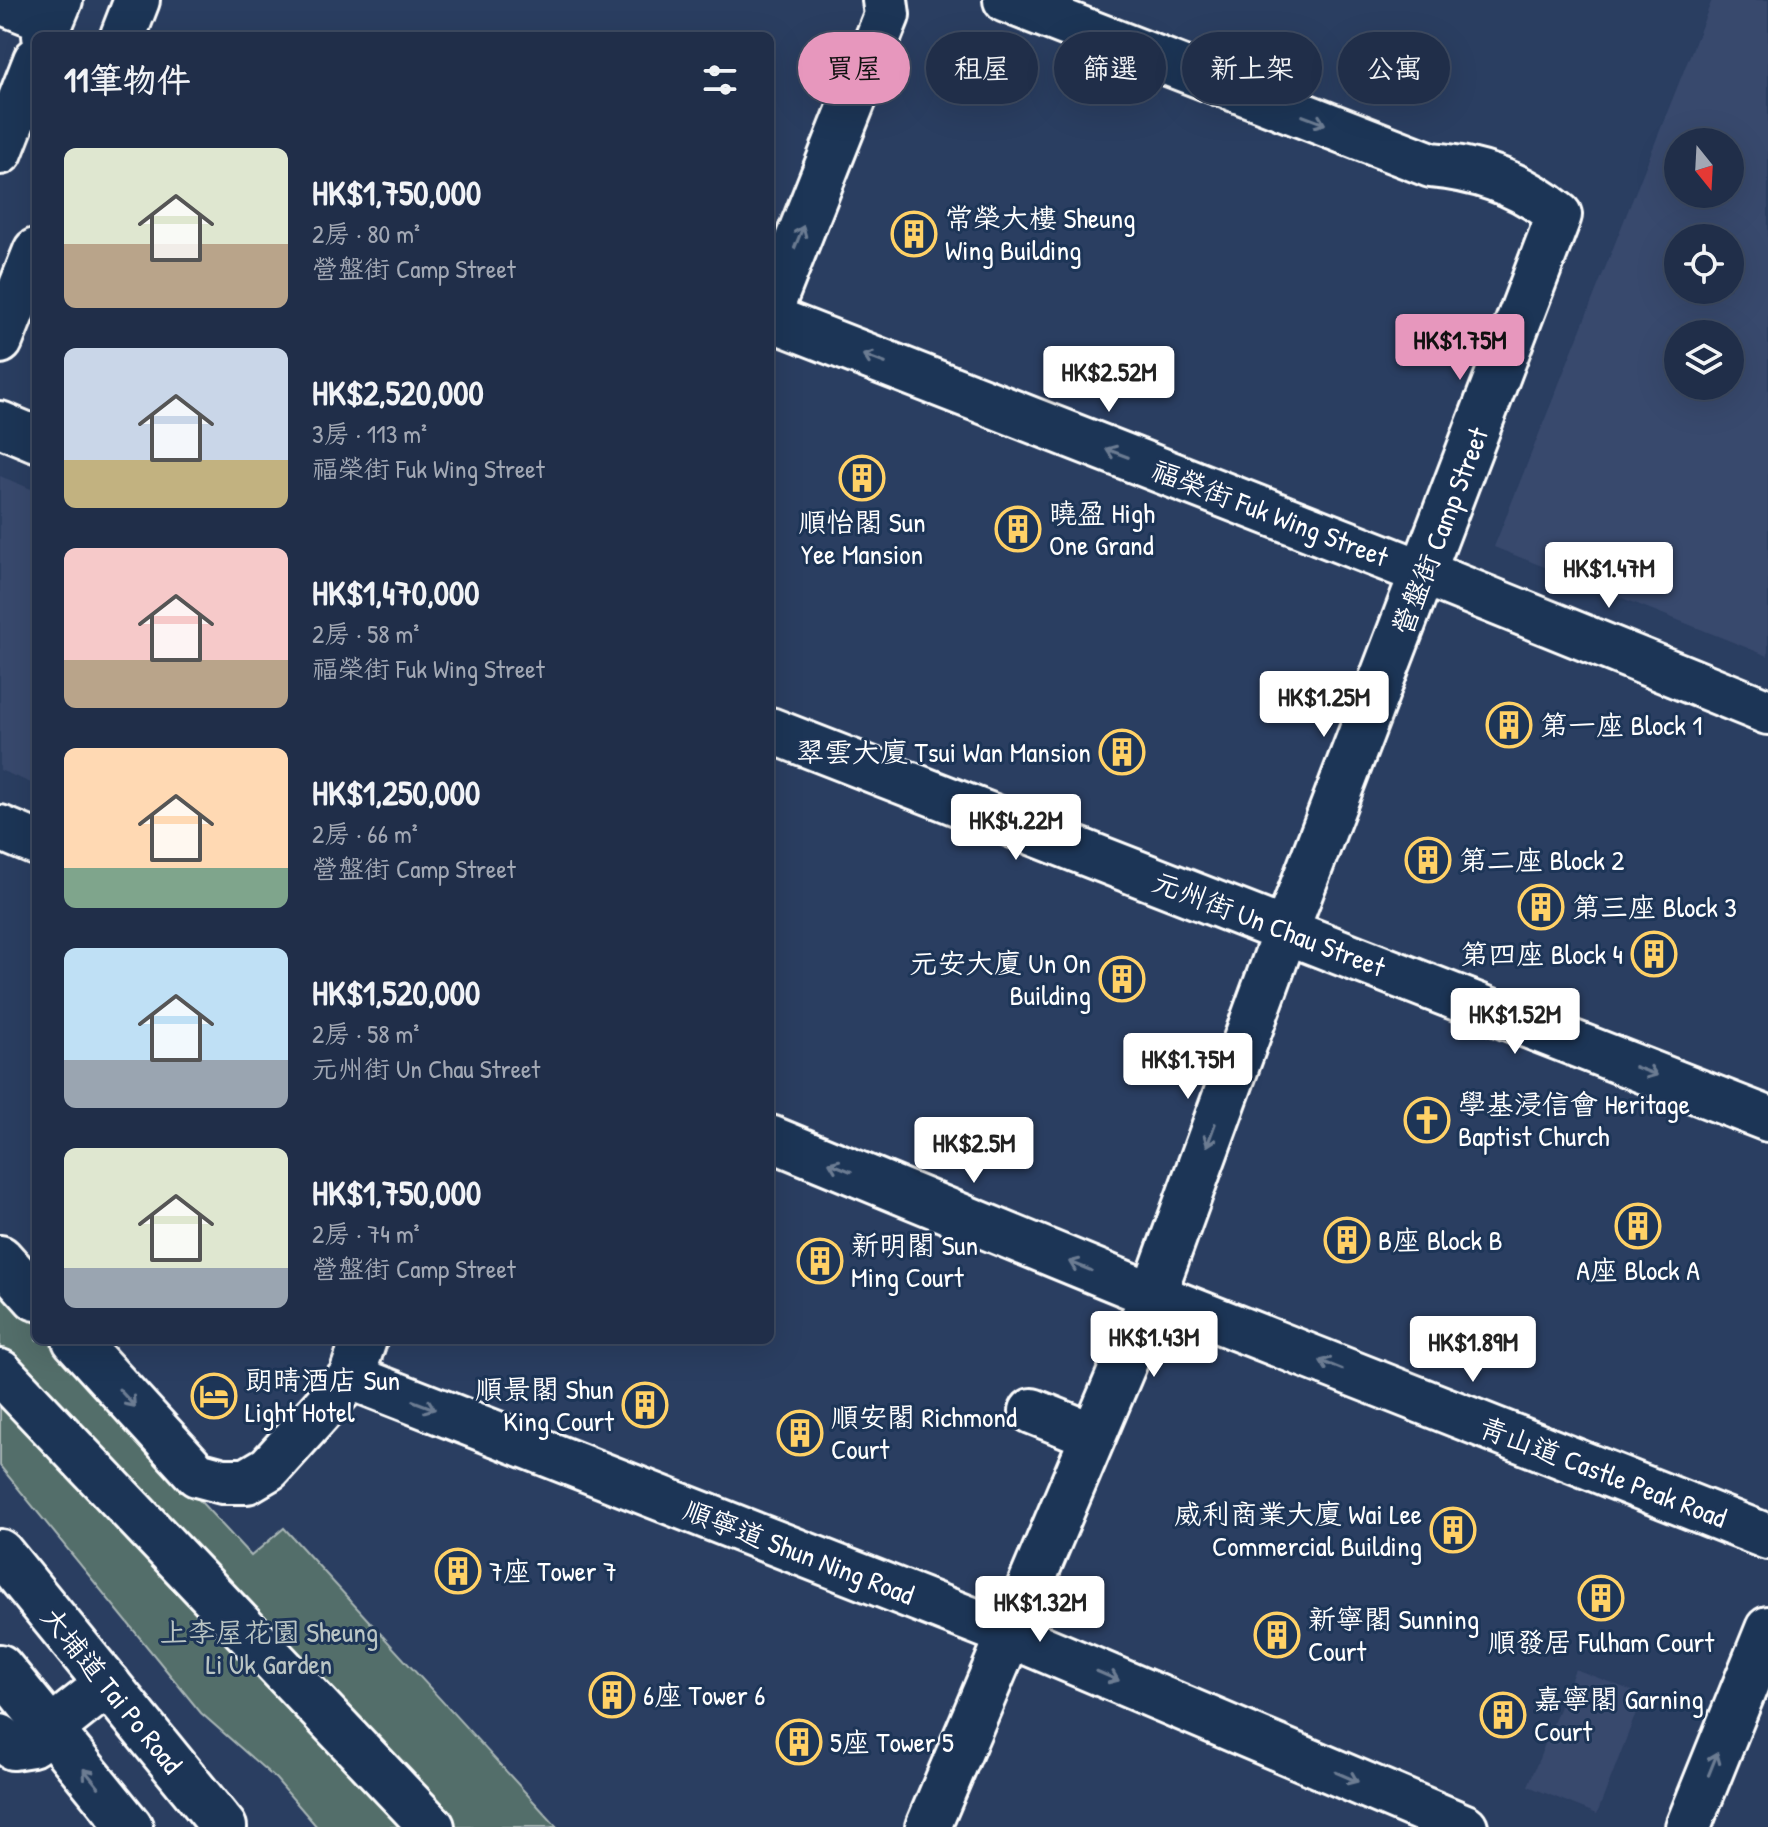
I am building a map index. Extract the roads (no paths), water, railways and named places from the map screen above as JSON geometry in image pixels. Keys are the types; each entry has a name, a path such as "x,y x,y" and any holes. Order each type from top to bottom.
{"street":[{"path":"125,32 137,0"},
{"name":"營盤街 Camp Street","path":"928,1827 1153,1295 1286,930 1559,215 1536,196 1467,168 1431,165 1006,0"},
{"path":"0,1 48,29"},
{"path":"774,300 894,5"},
{"path":"0,152 32,70"},
{"path":"0,341 32,261"},
{"name":"福榮街 Fuk Wing Street","path":"774,320 1424,573 1768,712"},
{"path":"0,424 32,437"},
{"name":"元州街 Un Chau Street","path":"774,732 1767,1116"},
{"path":"0,828 32,841"},
{"name":"青山道 Castle Peak Road","path":"774,1140 1153,1295 1768,1537"},
{"path":"79,1344 197,1474 223,1481 247,1481 269,1468 358,1359"},
{"name":"順寧道 Shun Ning Road","path":"358,1359 1465,1827"},
{"path":"0,1372 432,1827"},
{"path":"1032,1411 1092,1435"},
{"name":"大埔道 Tai Po Road","path":"0,1552 224,1827"},
{"path":"1688,1827 1768,1629"},
{"path":"0,1667 130,1827"},
{"path":"0,1737 13,1747 32,1744 108,1684"}],"place":[{"name":"常榮大樓 Sheung Wing Building","path":"914,234"},
{"name":"順怡閣 Sun Yee Mansion","path":"862,478"},
{"name":"曉盈 High One Grand","path":"1018,529"},
{"name":"第一座 Block 1","path":"1509,725"},
{"name":"翠雲大廈 Tsui Wan Mansion","path":"1122,752"},
{"name":"第二座 Block 2","path":"1428,860"},
{"name":"第三座 Block 3","path":"1541,907"},
{"name":"第四座 Block 4","path":"1654,954"},
{"name":"元安大廈 Un On Building","path":"1122,979"},
{"name":"學基浸信會 Heritage Baptist Church","path":"1427,1120"},
{"name":"A座 Block A","path":"1638,1226"},
{"name":"B座 Block B","path":"1347,1240"},
{"name":"新明閣 Sun Ming Court","path":"820,1261"},
{"name":"朗晴酒店 Sun Light Hotel","path":"214,1396"},
{"name":"順景閣 Shun King Court","path":"645,1405"},
{"name":"順安閣 Richmond Court","path":"800,1433"},
{"name":"威利商業大廈 Wai Lee Commercial Building","path":"1453,1530"},
{"name":"7座 Tower 7","path":"458,1571"},
{"name":"順發居 Fulham Court","path":"1601,1598"},
{"name":"新寧閣 Sunning Court","path":"1277,1635"},
{"name":"6座 Tower 6","path":"612,1695"},
{"name":"嘉寧閣 Garning Court","path":"1503,1715"},
{"name":"5座 Tower 5","path":"799,1742"}],"park label":[{"name":"上李屋花園 Sheung Li Uk Garden","path":"269,1648"}]}
